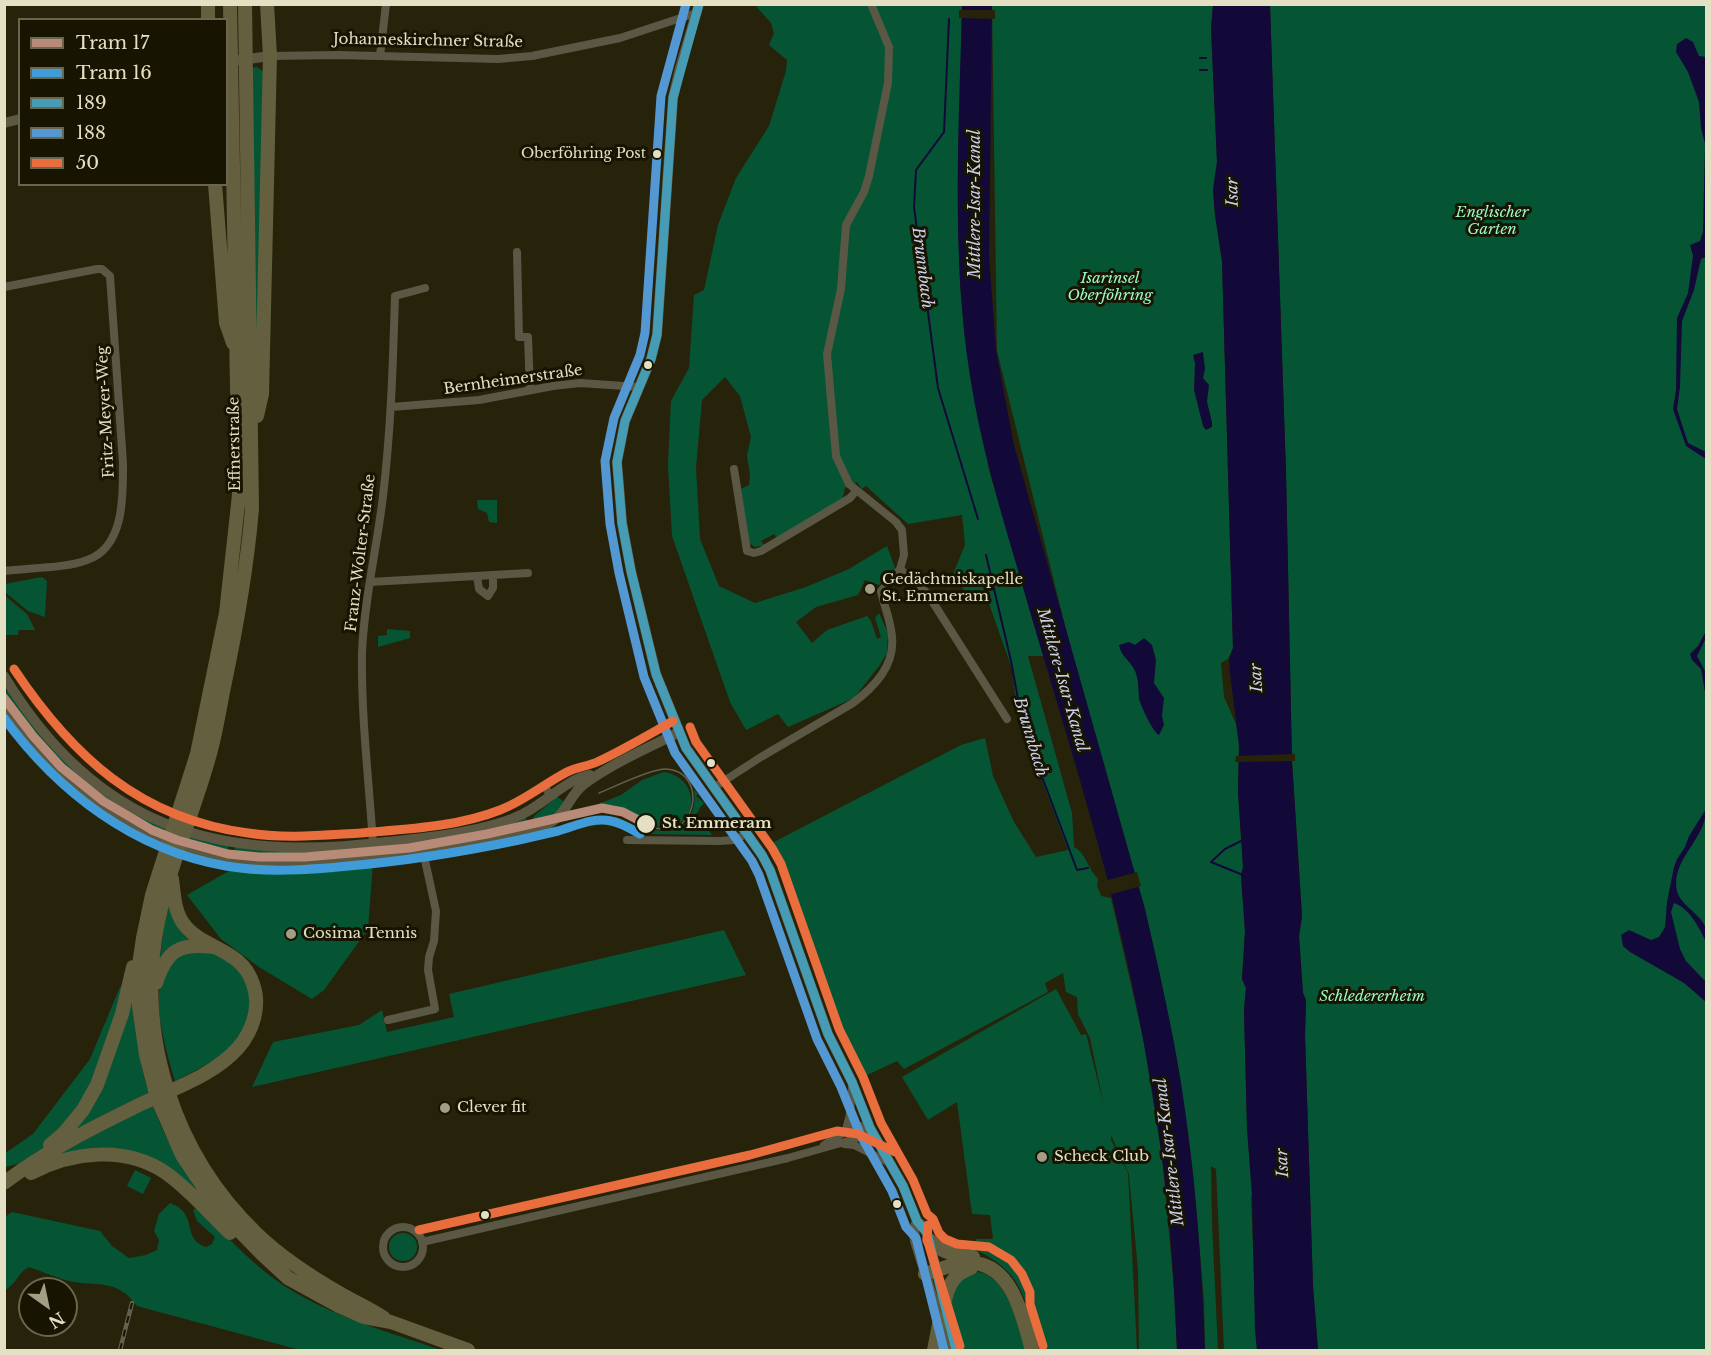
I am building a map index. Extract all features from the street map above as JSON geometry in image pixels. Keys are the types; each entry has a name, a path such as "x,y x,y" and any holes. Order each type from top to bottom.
{"highway":[{"name":"Effnerstraße","path":"165,872 197,754 226,613 238,495 230,4"},
{"name":"Effnerstraße","path":"165,872 201,786 212,747 239,617 252,509 245,4"},
{"path":"252,436 262,394 264,57 267,4"},
{"path":"215,186 226,323 237,354"},
{"path":"22,1170 85,1132 212,1068 238,1048 252,1025 256,1003 250,975 228,952 190,931 176,908 165,872"},
{"path":"165,872 146,917 141,949 139,1006 156,1074 182,1155 227,1218 288,1278"},
{"path":"156,1074 151,997 155,940 165,872"},
{"path":"151,997 161,969 172,954 189,945 218,948"},
{"path":"4,1185 64,1133 83,1110 97,1084 122,1014 133,965 141,949"},
{"path":"170,1117 215,1186 235,1212 258,1235 311,1276 391,1322"},
{"path":"4,1185 66,1158 90,1154 113,1155 136,1160 164,1172 186,1189 257,1260 270,1270 364,1317 391,1322 468,1350"},
{"path":"922,1240 945,1253 954,1256 985,1258 1002,1268 1019,1296 1018,1305"},
{"path":"931,1272 974,1263 997,1274 1008,1286 1018,1305 1032,1350"},
{"path":"945,1300 949,1284 958,1274 969,1268 985,1267"},
{"path":"934,1350 939,1319"}],"main road":[{"path":"698,9 673,98 657,335 651,359 625,421 617,462 622,523 631,571 663,694 686,748 762,855 770,870 828,1034 852,1082 870,1128 891,1163 918,1221 923,1226 922,1240 931,1272 939,1319 949,1350"},
{"name":"Johanneskirchner Straße","path":"228,62 264,57"},
{"path":"4,676 30,715 69,759 113,795 165,824 196,835 231,843 278,848 322,848 448,834 503,822 527,812 550,792 587,775 598,775"},
{"path":"4,709 39,754 76,789 125,824 190,851 231,861 333,860 423,851 534,829 556,818 568,807 579,789 598,775 679,732"},
{"path":"550,792 565,796 568,807"},
{"path":"931,1272 945,1300 956,1350"}],"street":[{"path":"381,56 386,4"},
{"path":"713,788 867,693 879,680 892,651 892,637 881,591 900,569 904,555 902,530 896,522 849,484 836,456 826,354 841,289 846,225 864,192 869,176 888,83 888,47 871,4"},
{"name":"Johanneskirchner Straße","path":"264,57 381,56 498,59 532,56 620,39 698,9"},
{"path":"517,252 519,337 528,337 530,390"},
{"name":"Fritz-Meyer-Weg","path":"4,287 97,269 102,269 110,276 123,456 123,491 117,525 114,536 101,552 81,562 4,571"},
{"name":"Franz-Wolter-Straße","path":"373,844 362,688 364,624 380,521 391,407 395,296 425,288"},
{"name":"Bernheimerstraße","path":"391,407 463,402 580,383 639,387"},
{"path":"734,469 747,551 754,553 850,498 856,491"},
{"path":"900,569 927,593 1007,719"},
{"path":"370,582 528,573"},
{"path":"477,576 479,589 488,596 493,588 493,576"},
{"path":"627,840 720,841 734,840 746,834"},
{"path":"388,1020 435,1008 428,970 434,941 436,911 423,851"},
{"path":"846,1130 850,1114 852,1082"},
{"path":"821,1148 855,1125 870,1128"},
{"path":"422,1242 761,1165 855,1139 870,1128"},
{"path":"839,1143 854,1145 891,1163"},
{"path":"399,1228 412,1230 422,1242 423,1250 420,1258 414,1264 406,1267 390,1262 384,1250 387,1236 399,1228"}],"green space":[{"path":"755,5 962,5 958,219 960,286 965,339 989,470 1043,656 1028,656 1072,813 1074,847 1081,853 1098,879 1097,886 1101,896 1111,898 1143,1037 1162,1157 1177,1350 1139,1350 1138,1270 1129,1174 1111,1135 1111,1140 1128,1173 1137,1350 1041,1350 1021,1291 1014,1280 993,1259 976,1250 976,1239 993,1239 990,1215 972,1214 957,1102 928,1120 902,1077 1056,989 1081,1035 1086,1034 1104,1106 1090,1038 1078,1014 1077,997 1066,992 1063,973 1045,983 1048,992 904,1069 897,1061 865,1076 824,987 770,844 961,745 985,738 993,776 1014,822 1036,857 1068,850 1018,716 1012,669 987,598 968,596 953,574 965,545 962,515 908,524 866,486 862,489 857,482 845,488 842,500 777,538 774,534 761,541 764,545 755,547 749,543 741,489 749,485 747,456 751,437 740,396 725,377 702,400 696,468 700,539 719,586 755,603 806,587 849,569 887,546 895,568 879,585 865,580 858,595 816,607 796,622 812,643 827,630 867,616 877,639 881,637 875,618 879,613 888,633 887,653 854,698 788,727 778,714 746,730 730,702 672,536 668,465 671,401 689,368 694,295 704,290 718,225 736,178 769,126 786,71 787,60 769,45 774,33 771,23"},
{"name":"Isarinsel Oberföhring","path":"992,5 1213,5 1211,29 1217,162 1213,190 1222,261 1233,648 1229,658 1221,663 1224,697 1236,724 1239,745 1238,792 1245,931 1242,979 1246,988 1244,1010 1247,1128 1252,1194 1257,1350 1224,1350 1216,1169 1211,1166 1218,1350 1205,1350 1204,1301 1193,1173 1181,1084 1161,980 1145,909 1079,682 997,351"},
{"name":"Englischer Garten","path":"1270,5 1706,5 1706,1350 1318,1350 1313,1286 1305,1035 1306,1000 1303,993 1299,936 1302,916 1292,761 1286,472"},
{"path":"257,67 264,72 257,391 251,68"},
{"path":"477,500 497,500 497,523 489,522 487,513 478,509"},
{"path":"42,577 47,581 45,617 28,611 5,592 5,584"},
{"path":"4,595 27,614 35,630 19,630 18,635 5,635"},
{"path":"387,629 410,631 410,638 378,647 378,636 387,635"},
{"path":"9,690 51,748 100,790 99,792 180,834 229,845 227,857 177,843 146,1022 174,842 151,833 73,783 10,713 5,704 4,693"},
{"path":"664,772 684,782 689,791 690,810 677,824 661,827 624,809 591,807 621,795 642,780"},
{"path":"694,789 698,794 696,796 704,803 691,818 699,829 705,825 712,835 645,834 652,829 672,830 686,822 693,808"},
{"path":"557,797 564,803 552,818 552,815 539,818 540,821 532,823 534,816"},
{"path":"526,818 529,827 481,838 323,859 233,859 235,846 274,850 274,852 314,850"},
{"name":"Cosima Tennis","path":"373,862 368,929 324,990 312,999 259,967 221,939 187,895 229,871"},
{"path":"168,898 195,938 159,964"},
{"path":"724,930 746,975 252,1087 273,1042 359,1025 382,1010 387,1032 454,1017 449,994"},
{"path":"217,951 237,967 246,981 250,999 246,1023 241,1034 222,1054 175,1081 160,1015 159,988 162,977 178,954"},
{"path":"135,984 141,1061 152,1103 179,1161 202,1198 149,1160 52,1156 5,1167 4,1154 33,1134 90,1059 120,987"},
{"path":"135,1170 151,1178 143,1194 127,1186"},
{"path":"170,1203 179,1208 185,1213 194,1238 206,1247 212,1244 215,1237 197,1221 193,1210 198,1207 260,1268 301,1296 360,1322 441,1350 300,1350 137,1306 130,1297 114,1287 78,1283 78,1277 56,1277 29,1267 5,1290 5,1217 12,1212 100,1231 112,1246 129,1258 157,1250 159,1240 154,1231 159,1214"},
{"path":"403,1233 413,1237 417,1247 413,1257 403,1261 393,1257 389,1247 393,1237"},
{"path":"978,1272 997,1282 1004,1292 1026,1350 963,1350 950,1302 951,1290 969,1273"}],"water":[{"name":"Mittlere-Isar-Kanal","path":"962,5 992,5 989,257 996,350 1014,445 1145,909 1169,1018 1186,1116 1194,1183 1205,1350 1177,1350 1172,1254 1165,1182 1152,1087 1131,980 1096,836 997,498 974,401 964,330 958,237"},
{"name":"Isar","path":"1213,5 1270,5 1286,472 1292,761 1302,916 1299,936 1303,993 1306,1000 1305,1035 1313,1286 1318,1350 1257,1350 1255,1331 1252,1194 1247,1128 1244,1010 1246,988 1242,979 1245,931 1238,792 1239,745 1229,658 1233,648 1222,261 1213,190 1217,162 1211,29"},
{"path":"1686,38 1693,42 1699,56 1706,57 1706,257 1701,259 1694,290 1682,321 1677,409 1688,443 1706,452 1706,459 1686,446 1673,409 1676,390 1677,318 1688,293 1693,256 1690,245 1700,241 1703,232 1705,144 1699,102 1688,72 1676,52 1677,44"},
{"path":"1203,352 1205,369 1203,378 1209,385 1207,402 1212,422 1212,427 1206,430 1194,390 1193,355"},
{"path":"1706,631 1706,638 1697,656 1706,673 1706,698 1701,669 1692,660 1690,654 1698,646"},
{"path":"1144,638 1152,645 1156,660 1154,683 1164,698 1162,716 1164,725 1159,735 1144,712 1139,698 1136,672 1121,652 1119,645 1129,642 1135,645"},
{"path":"1706,809 1701,830 1683,859 1676,880 1679,896 1700,918 1706,928 1706,942 1697,925 1685,910 1674,903 1671,912 1680,949 1686,961 1706,982 1706,1002 1684,983 1630,952 1623,946 1621,935 1629,930 1651,940 1659,937 1665,927 1674,867 1689,836"}],"pier":[{"path":"959,10 995,10 995,19 959,18"},
{"path":"1295,754 1295,761 1235,762 1236,756"},
{"path":"1137,872 1141,886 1108,895 1104,881"}],"waterway":[{"name":"Brunnbach","path":"949,19 944,132 916,170 914,207 938,388 978,519"},
{"path":"1200,58 1206,58"},
{"path":"1200,70 1207,70"},
{"name":"Brunnbach","path":"986,555 1011,661 1023,726 1077,870 1088,868"},
{"name":"Brunnbach","path":"1241,841 1225,849 1211,862 1243,875"}],"tram line":[{"name":"17","path":"4,698 33,736 61,767 103,801 152,830 177,840 228,854 305,857 409,848 487,834 602,808 623,812 646,824"},
{"name":"16","path":"4,718 49,770 101,814 160,847 226,866 256,870 287,870 391,862 498,844 598,820 619,823 640,834"},
{"path":"599,793 658,770 665,769 679,773 689,782 693,794 692,807 687,818 677,827 663,829 646,824"}],"railway":[{"path":"120,1350 132,1303"}],"transit line":[{"name":"188","path":"686,4 661,96 645,333 640,355 614,418 605,461 610,524 619,573 644,677 675,753 752,861 759,875 817,1039 841,1087 860,1134 892,1191 906,1227 916,1238 944,1350"},
{"name":"189","path":"699,4 673,98 657,335 651,359 625,421 617,462 622,523 631,571 656,674 686,748 762,855 770,870 828,1034 852,1082 870,1128 903,1186 917,1221 927,1233 956,1350"},
{"name":"50","path":"14,669 60,729 112,778 142,798 174,814 209,826 262,835 305,836 361,833 449,824 484,816 517,802 567,772 607,757 673,721"},
{"name":"50","path":"690,727 696,742 781,864 839,1029 863,1077 881,1123 913,1180 927,1214 933,1219 939,1233 945,1239 957,1244 989,1247 1011,1260 1022,1274 1030,1292 1030,1304 1043,1346"},
{"name":"50","path":"419,1230 750,1155 837,1131 858,1134 895,1152"},
{"name":"50","path":"928,1225 927,1239 960,1346"}],"place":[{"name":"Oberföhring Post","path":"657,154"},
{"name":"Gedächtniskapelle St. Emmeram","path":"870,589"},
{"name":"St. Emmeram","path":"646,824"},
{"name":"Cosima Tennis","path":"291,934"},
{"name":"Clever fit","path":"445,1108"},
{"name":"Scheck Club","path":"1042,1157"}],"park label":[{"name":"Schledererheim","path":"1372,997"}]}
